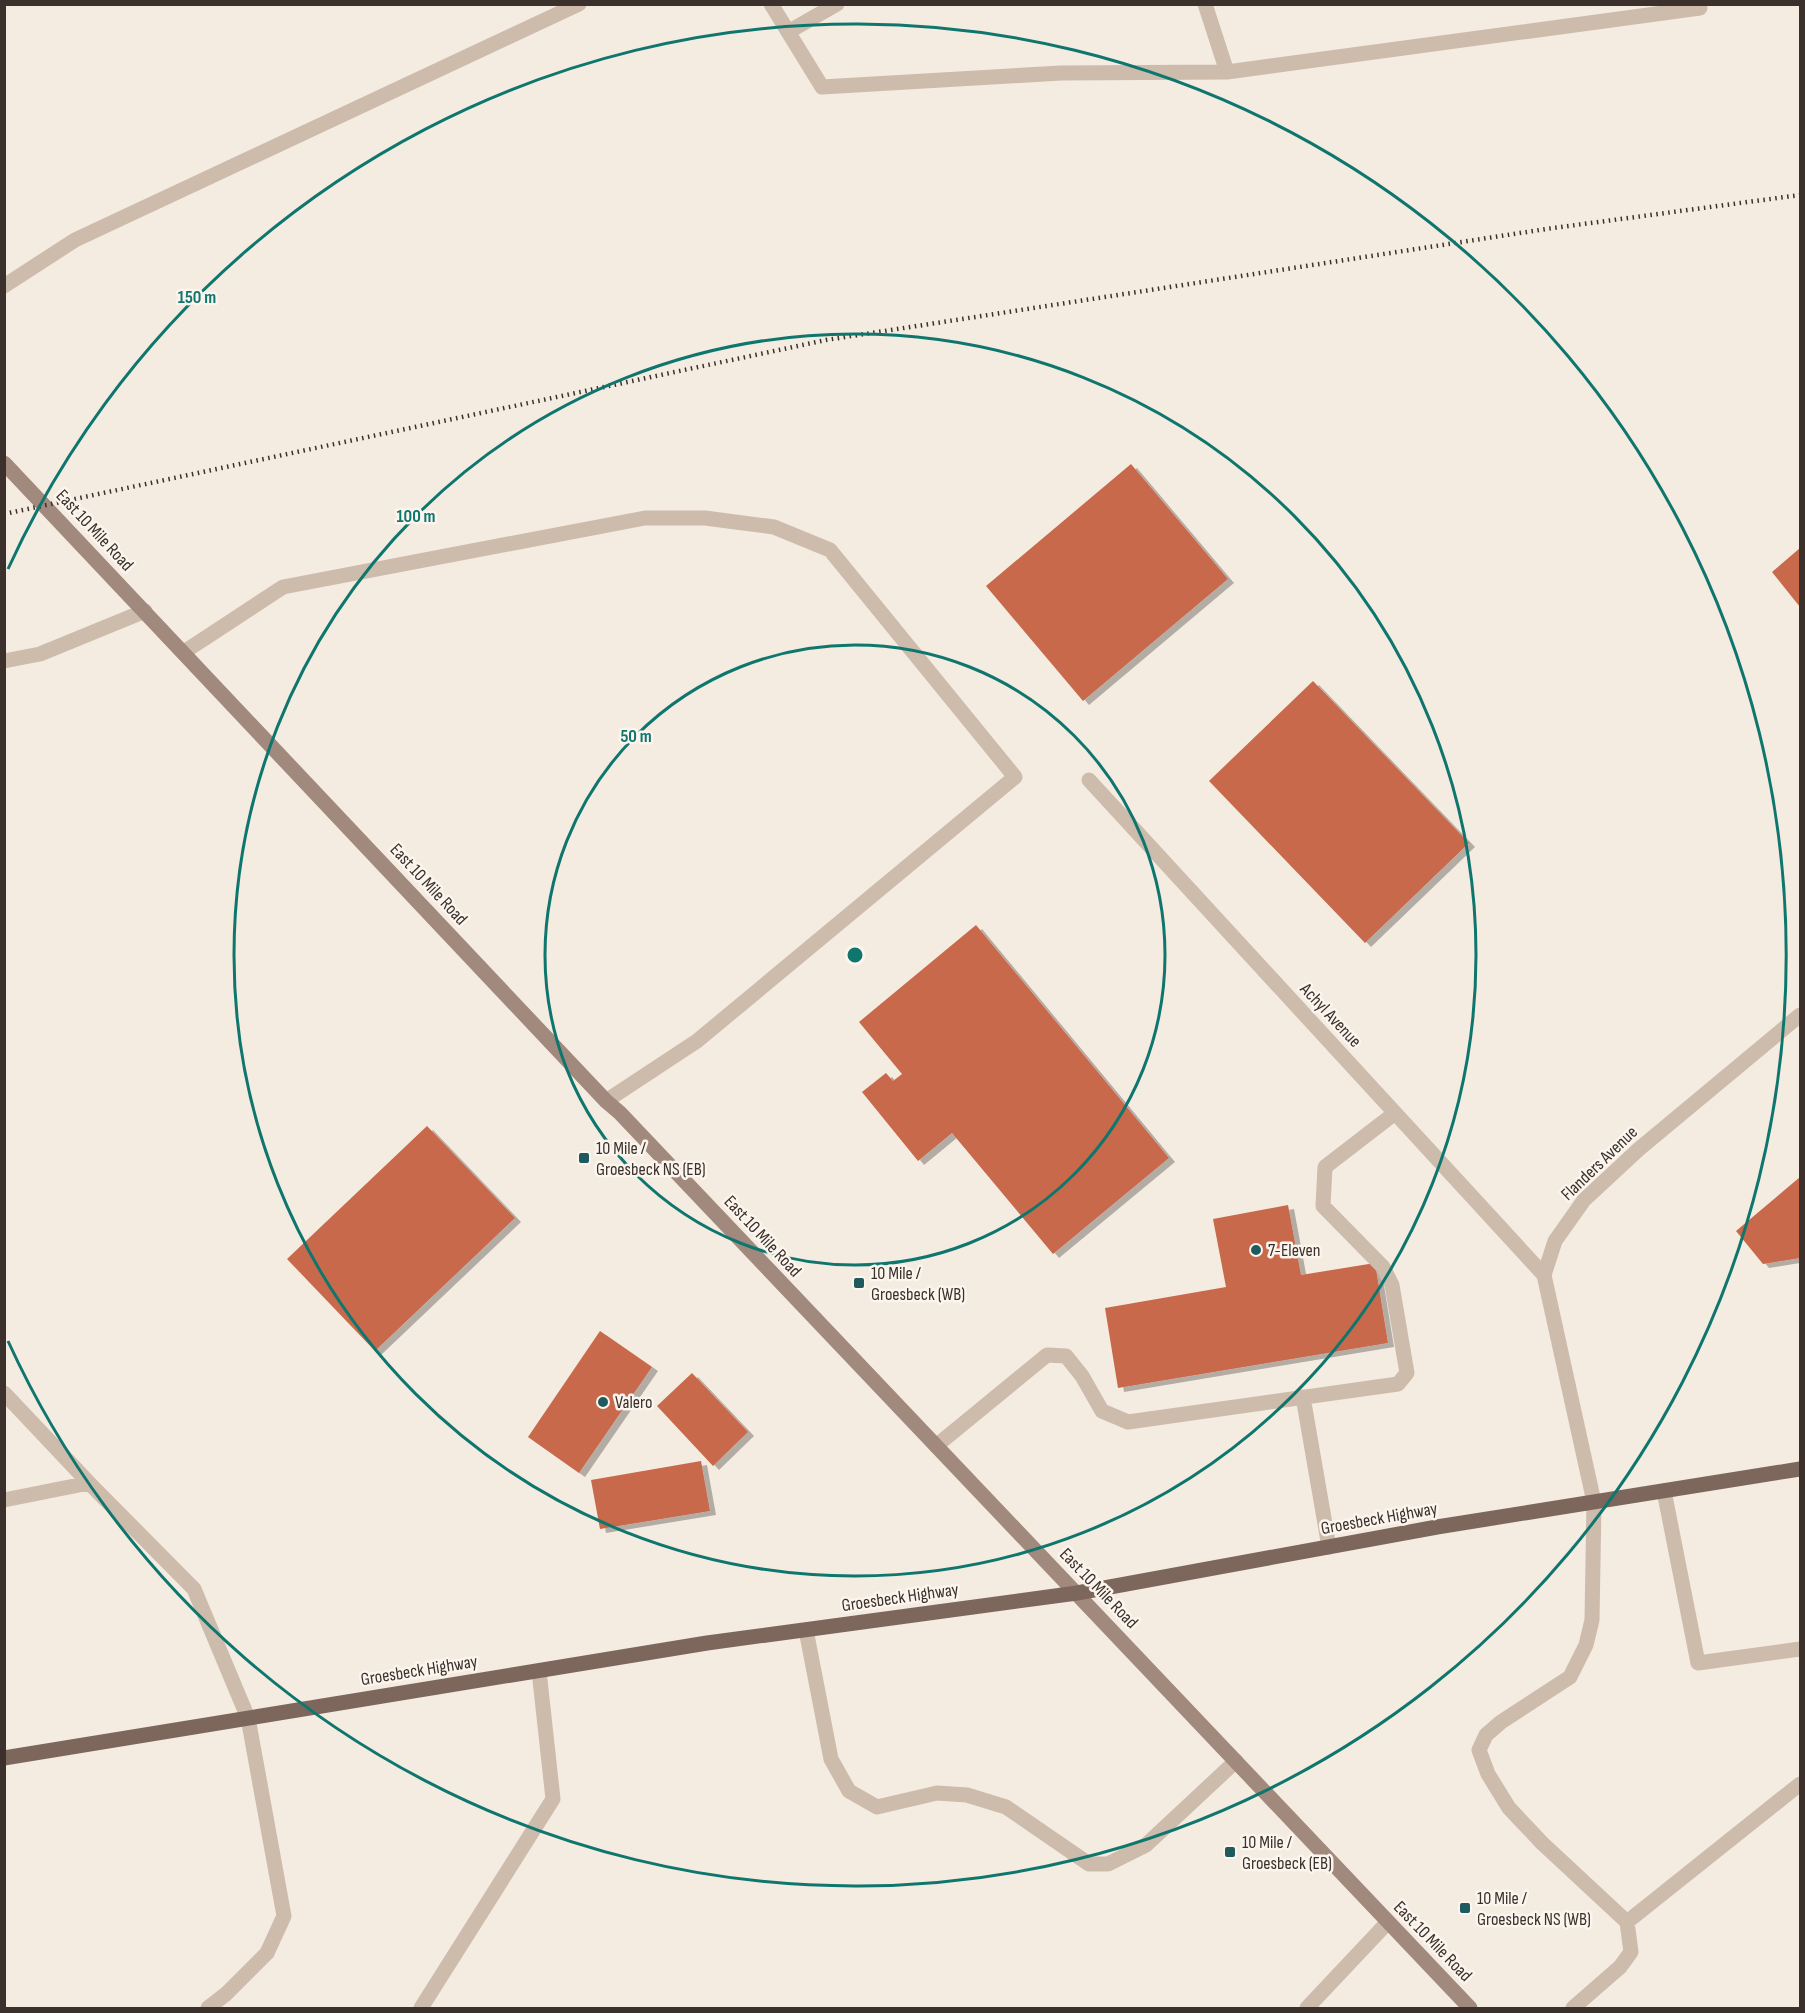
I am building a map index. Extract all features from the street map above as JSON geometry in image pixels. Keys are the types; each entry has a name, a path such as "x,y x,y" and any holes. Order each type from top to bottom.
{"main road":[{"name":"East 10 Mile Road","path":"4,463 606,1101 620,1113 1470,2008"},
{"name":"Groesbeck Highway","path":"4,1758 707,1643 1077,1593 1329,1547 1800,1469"}],"street":[{"path":"4,286 75,240 579,4"},
{"path":"771,4 822,87 1061,73 1227,72 1700,8 1698,4"},
{"path":"788,32 837,4"},
{"path":"1205,4 1227,72"},
{"path":"184,652 283,587 645,518 705,518 774,527 830,550 1015,777 697,1041 606,1101"},
{"path":"4,662 40,654 145,611"},
{"name":"Achyl Avenue","path":"1089,780 1544,1275"},
{"name":"Flanders Avenue","path":"1544,1275 1555,1241 1584,1200 1639,1149 1800,1015"},
{"path":"936,1446 1047,1355 1066,1356 1082,1376 1102,1411 1128,1422 1398,1384 1407,1373 1392,1285 1383,1267 1323,1206 1325,1167 1395,1113"},
{"path":"1544,1275 1594,1502 1592,1620 1586,1645 1570,1677 1501,1722 1486,1735 1479,1750 1488,1774 1509,1808 1542,1843 1627,1922 1631,1952 1620,1967 1573,2008"},
{"path":"4,1393 194,1589 248,1718 284,1916 267,1953 226,1994 208,2008"},
{"path":"1303,1397 1329,1547"},
{"path":"4,1500 89,1483"},
{"path":"1664,1491 1698,1663 1800,1649"},
{"path":"806,1630 831,1759 849,1791 877,1807 937,1793 967,1795 1006,1808 1089,1864 1108,1864 1146,1845 1236,1761"},
{"path":"421,2008 553,1800 538,1671"},
{"path":"1627,1922 1800,1784"},
{"path":"1307,2008 1388,1922"}],"building":[{"path":"1131,464 1228,579 1083,701 986,586"},
{"path":"1800,548 1800,607 1772,572"},
{"path":"1313,681 1469,843 1365,943 1209,781"},
{"path":"976,925 1169,1158 1053,1254 952,1133 918,1161 862,1092 886,1073 893,1081 902,1074 859,1022"},
{"path":"427,1126 515,1218 375,1351 287,1259"},
{"path":"1800,1177 1800,1258 1763,1264 1736,1231"},
{"path":"1288,1205 1301,1275 1375,1263 1388,1343 1118,1388 1105,1308 1226,1287 1213,1219"},
{"path":"600,1331 652,1367 579,1473 528,1437"},
{"path":"692,1373 748,1432 713,1466 657,1406"},
{"path":"701,1461 710,1511 600,1529 591,1480"}],"railway":[{"path":"4,514 826,340 1546,229 1800,195"}],"place":[{"name":"10 Mile / Groesbeck NS (EB)","path":"584,1158"},
{"name":"7-Eleven","path":"1256,1250"},
{"name":"10 Mile / Groesbeck (WB)","path":"859,1283"},
{"name":"Valero","path":"603,1402"},
{"name":"10 Mile / Groesbeck (EB)","path":"1230,1852"},
{"name":"10 Mile / Groesbeck NS (WB)","path":"1465,1908"}]}
